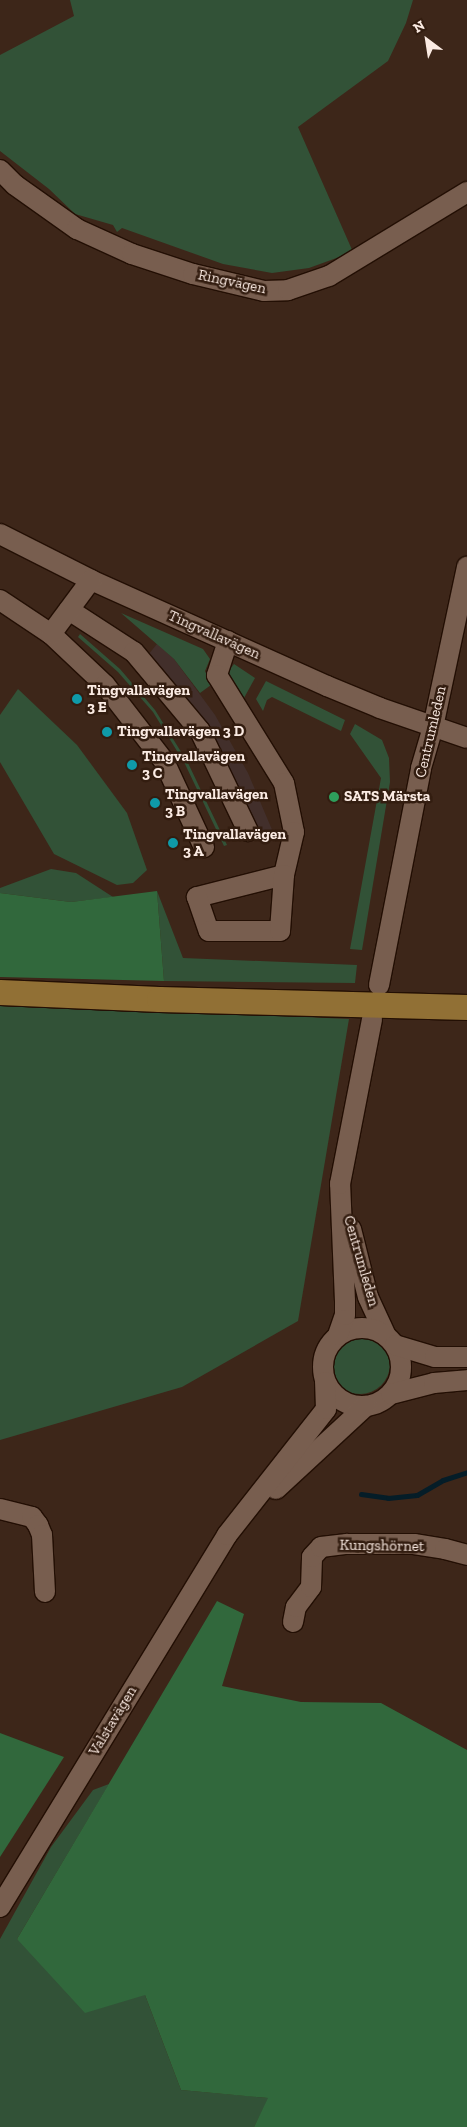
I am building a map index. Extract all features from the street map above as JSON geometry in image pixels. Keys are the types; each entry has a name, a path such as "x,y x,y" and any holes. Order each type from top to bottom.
{"main road":[{"path":"0,992 159,999 467,1007"}],"street":[{"name":"Ringvägen","path":"0,170 15,185 77,229 132,254 176,268 264,291 288,290 329,276 467,192"},
{"name":"Tingvallavägen","path":"0,534 91,580 228,642 371,704 467,738"},
{"name":"Centrumleden","path":"379,985 421,768 433,727 467,567"},
{"path":"51,634 91,580"},
{"path":"0,600 51,634 105,685 164,761 204,848"},
{"path":"69,610 134,652 200,731 248,831"},
{"path":"228,642 217,676 284,783 294,832 284,875 280,931 209,930 197,897 284,875"},
{"name":"Centrumleden","path":"338,1335 345,1315 340,1184 372,1020"},
{"name":"Centrumleden","path":"340,1184 368,1296 390,1340"},
{"path":"467,1357 435,1357 390,1340 376,1330 364,1327 350,1329 338,1335 329,1345 323,1357 322,1370 325,1382 331,1392 340,1400 352,1405 366,1406 380,1402 391,1394 434,1383 467,1380"},
{"path":"390,1340 400,1356 401,1368 398,1382 391,1394"},
{"name":"Valstavägen","path":"0,1906 227,1535 326,1409 325,1382"},
{"name":"Valstavägen","path":"227,1535 366,1406"},
{"path":"0,1509 32,1518 38,1525 42,1536 45,1592"},
{"name":"Kungshörnet","path":"293,1622 296,1607 311,1587 312,1557 320,1547 347,1544 414,1544 467,1554"}],"shaded area":[{"path":"157,644 174,659 215,715 248,773 273,832 259,837 234,779 203,723 163,669 148,655"}],"green space":[{"path":"70,0 413,0 406,23 388,61 298,127 353,252 309,268 272,273 223,264 122,228 117,232 113,225 75,214 49,189 0,151 0,55 74,16"},
{"path":"121,613 203,649 210,659 205,671 211,685 200,693 174,659"},
{"path":"80,634 120,669 155,710 188,763 227,845 224,846 185,764 153,712 118,672 78,637"},
{"path":"234,664 255,678 244,698 227,673"},
{"path":"266,681 345,720 341,731 272,697 267,700 263,711 256,699"},
{"path":"18,689 77,745 127,813 147,870 133,883 117,885 54,854 0,762 0,715"},
{"path":"355,724 382,740 389,758 390,782 362,950 350,949 381,778 350,734"},
{"path":"51,869 76,873 113,897 71,902 0,893 0,888"},
{"path":"157,891 183,958 357,965 355,983 164,981"},
{"path":"157,891 164,981 0,977 0,893 71,902"},
{"path":"0,1003 349,1019 298,1321 182,1387 0,1440"},
{"path":"354,1334 366,1334 377,1339 385,1347 390,1358 388,1376 377,1389 366,1394 354,1394 343,1389 335,1381 330,1370 330,1358 335,1347 343,1339"},
{"path":"217,1601 244,1614 222,1686 301,1702 381,1703 467,1750 467,2127 254,2127 268,2098 181,2090 145,1995 85,2013 17,1939"},
{"path":"0,1733 64,1757 0,1857"},
{"path":"109,1784 17,1939 145,1995 181,2090 269,2098 254,2127 0,2127 0,1939 51,1847 93,1790"}],"waterway":[{"path":"361,1494 388,1498 417,1495 443,1480 467,1472"}],"place":[{"name":"Tingvallavägen 3 E","path":"77,699"},
{"name":"Tingvallavägen 3 D","path":"107,732"},
{"name":"Tingvallavägen 3 C","path":"132,765"},
{"name":"SATS Märsta","path":"334,797"},
{"name":"Tingvallavägen 3 B","path":"155,803"},
{"name":"Tingvallavägen 3 A","path":"173,843"}]}
